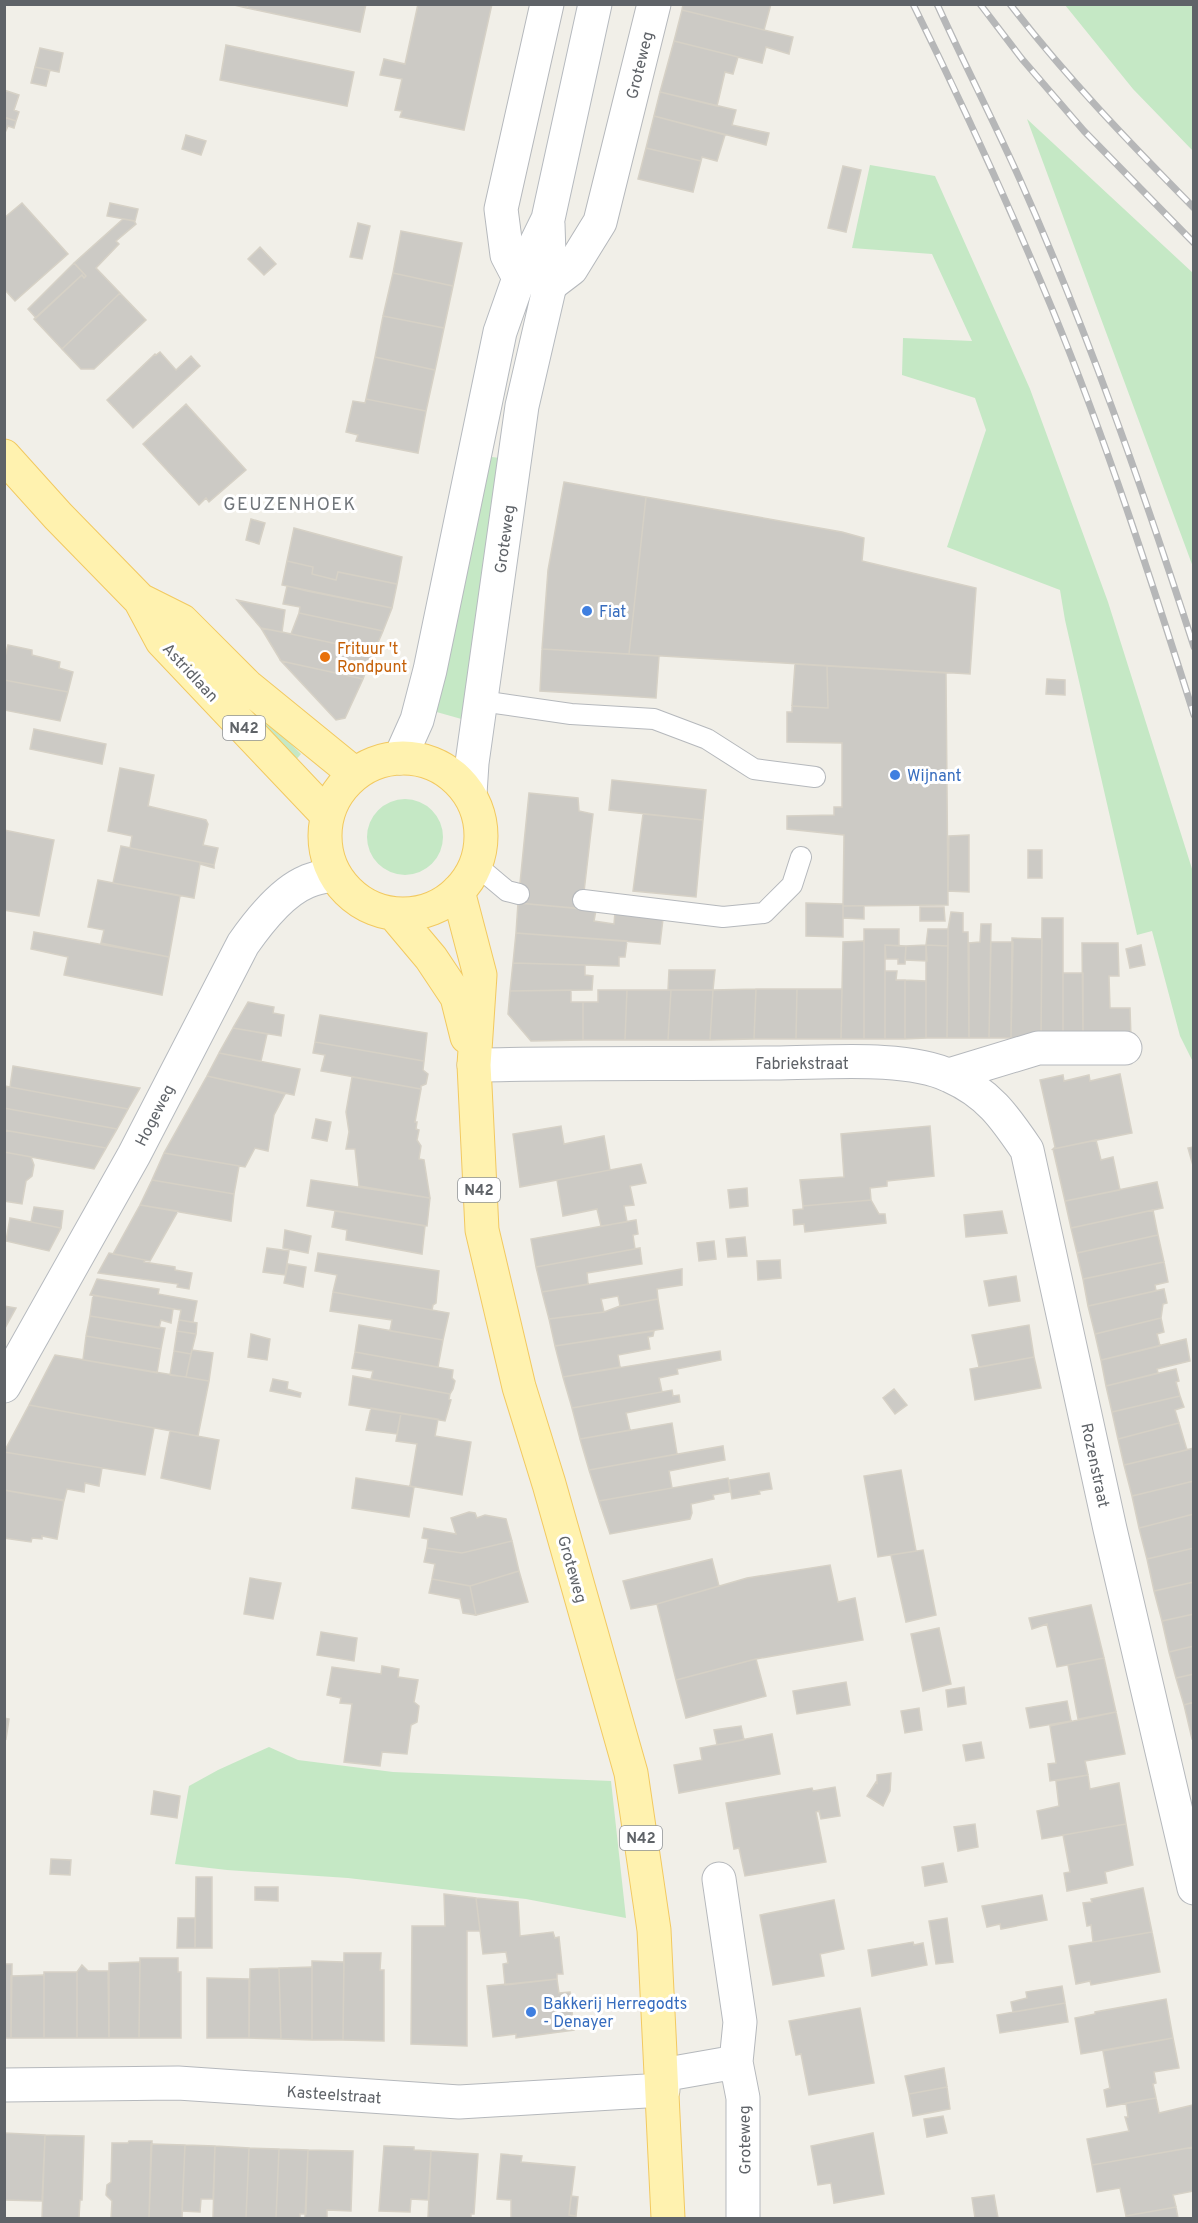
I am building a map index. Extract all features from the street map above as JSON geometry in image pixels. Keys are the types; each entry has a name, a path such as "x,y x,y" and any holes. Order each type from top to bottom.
{"main road":[{"name":"Astridlaan","path":"4,456 58,516 140,600 162,641 327,815"},
{"name":"Astridlaan","path":"140,600 182,621 247,686 355,774"},
{"name":"Groteweg","path":"400,758 425,760 450,773 470,795 481,822 481,848 467,878 438,906 419,913 394,914 368,909 348,897 333,874 326,849 327,815 337,793 355,774 377,762 400,758"},
{"name":"Groteweg","path":"467,878 480,975 474,1065 482,1230 519,1387 631,1773 654,1930 668,2218"},
{"name":"Groteweg","path":"394,914 431,958 457,997 474,1065"}],"street":[{"path":"519,278 507,255 501,209 547,4"},
{"name":"Groteweg","path":"400,758 417,720 430,670 500,333 519,278 548,219 595,4"},
{"name":"Groteweg","path":"550,285 571,269 600,222 654,4"},
{"name":"Groteweg","path":"470,795 522,406 550,285 548,219"},
{"name":"Hogeweg","path":"4,1386 134,1155 243,944 261,918 295,888 305,882 333,874"},
{"path":"949,1075 1038,1048 1125,1048"},
{"name":"Fabriekstraat","path":"474,1065 906,1064 919,1065 949,1075"},
{"name":"Rozenstraat","path":"949,1075 978,1090 1005,1117 1027,1150 1110,1529 1194,1888"},
{"name":"Groteweg","path":"719,1879 740,2022 736,2062 743,2098 743,2218"},
{"path":"662,2083 736,2062"},
{"name":"Kasteelstraat","path":"4,2085 178,2084 459,2102 662,2083"}],"lane":[{"path":"481,701 572,714 654,719 706,739 754,770 815,777"},
{"path":"583,900 723,917 764,913 792,885 801,857"},
{"path":"467,878 519,894"}],"green space":[{"path":"1065,5 1193,5 1193,151 1133,89"},
{"path":"1027,119 1193,273 1193,567"},
{"path":"870,165 935,176 1030,389 1108,602 1193,872 1193,1062 1180,1036 1152,931 1137,935 1060,590 947,547 986,430 975,398 902,375 903,338 972,341 932,254 852,248"},
{"path":"492,457 500,458 465,720 433,711 485,460"},
{"path":"195,648 301,754 294,762"},
{"path":"405,799 420,802 432,810 440,822 443,837 440,852 432,864 420,872 405,875 390,872 378,864 370,852 367,837 370,822 378,810 390,802"},
{"path":"269,1747 298,1760 393,1772 611,1781 626,1918 526,1899 348,1878 175,1864 189,1786"}],"building":[{"path":"230,4 248,4 247,8"},
{"path":"248,4 366,4 360,32 247,8"},
{"path":"418,4 492,4 464,130 400,117 402,111 395,110 402,79 380,75 384,59 405,64"},
{"path":"683,4 771,4 764,30 682,10"},
{"path":"682,10 793,37 789,54 766,47 762,63 674,41"},
{"path":"674,41 738,57 733,74 725,72 717,106 660,92"},
{"path":"226,45 354,72 347,106 220,80"},
{"path":"40,48 63,53 59,72 35,67"},
{"path":"35,67 50,70 46,86 31,83"},
{"path":"4,90 19,95 14,110 19,112 16,121 4,117"},
{"path":"660,92 736,110 732,125 769,133 766,145 654,116"},
{"path":"654,116 725,135 717,161 702,157 701,161 646,148"},
{"path":"4,117 16,121 14,128 8,126 4,135"},
{"path":"186,135 206,141 201,155 182,149"},
{"path":"646,148 701,161 693,192 638,179"},
{"path":"843,166 861,170 846,232 828,228"},
{"path":"22,203 68,254 15,301 4,289 4,218"},
{"path":"110,203 138,209 135,221 107,216"},
{"path":"123,219 134,221 136,224 116,241 119,244 96,268 120,293 62,349 34,319 82,275 84,278 86,276 74,263"},
{"path":"358,223 370,226 362,259 350,257"},
{"path":"401,231 462,243 453,286 393,273"},
{"path":"260,247 276,264 264,275 248,259"},
{"path":"74,263 86,276 84,278 82,275 36,318 28,309"},
{"path":"393,273 453,286 444,328 383,316"},
{"path":"120,293 146,320 94,369 81,369 62,349"},
{"path":"383,316 444,328 435,370 375,357"},
{"path":"160,352 176,370 191,356 200,366 133,428 107,400 155,354"},
{"path":"375,357 435,370 426,411 366,399"},
{"path":"366,399 426,411 418,453 356,441 358,435 346,432 353,401 365,403"},
{"path":"186,404 246,470 209,502 206,498 199,505 143,444"},
{"path":"564,482 646,497 629,654 542,649 548,570"},
{"path":"646,497 842,532 864,538 862,561 976,588 970,674 629,654"},
{"path":"251,519 265,523 259,544 246,540"},
{"path":"294,528 402,557 397,584 338,572 336,580 312,574 313,567 287,561"},
{"path":"287,561 313,567 312,574 336,580 338,572 397,584 392,608 282,585"},
{"path":"287,586 392,608 383,631 299,613 300,607 283,604"},
{"path":"237,600 285,610 282,632 261,628"},
{"path":"299,613 383,631 374,652 291,634"},
{"name":"Frituur 't Rondpunt","path":"261,628 374,652 363,679 281,661"},
{"path":"8,645 32,650 32,655 60,662 59,668 73,672 68,692 4,680 4,660"},
{"path":"542,649 659,656 656,698 540,691"},
{"path":"281,661 363,679 345,718 336,720"},
{"path":"795,664 827,666 828,708 792,706"},
{"name":"Wijnant","path":"827,666 946,673 948,905 843,906 844,835 787,829 787,816 834,815 834,807 842,807 842,743 787,742 787,712 792,712 792,706 828,708"},
{"path":"1047,679 1065,680 1065,695 1046,694"},
{"path":"4,680 68,692 60,721 4,710"},
{"path":"34,729 106,744 102,764 30,749"},
{"path":"120,768 154,775 148,806 206,820 208,824 203,845 218,848 214,865 130,848 132,836 108,831"},
{"path":"612,780 706,790 703,820 609,810"},
{"path":"529,793 578,798 579,811 593,814 582,909 518,903"},
{"path":"643,814 703,820 696,897 633,891"},
{"path":"4,830 54,840 39,916 4,910"},
{"path":"969,835 969,892 948,891 949,836"},
{"path":"121,846 214,865 214,868 200,864 194,898 113,883"},
{"path":"1028,850 1042,850 1042,878 1028,878"},
{"path":"98,880 180,896 169,957 101,943 104,930 88,927"},
{"path":"518,903 596,910 594,921 614,924 615,912 663,919 660,944 516,933"},
{"path":"806,903 843,904 843,937 806,936"},
{"path":"843,906 864,906 864,919 843,918"},
{"path":"920,907 944,907 945,921 920,921"},
{"path":"951,912 963,913 963,932 968,932 969,1038 947,1038 948,929"},
{"path":"1042,918 1063,918 1063,1038 1041,1038"},
{"path":"981,924 991,924 989,1038 969,1038 969,943 980,942"},
{"path":"864,929 899,929 899,946 885,945 885,1039 864,1039"},
{"path":"928,929 948,929 948,946 926,945"},
{"path":"34,932 169,957 162,995 64,975 68,957 31,949"},
{"path":"516,933 627,941 625,957 619,957 619,966 513,963"},
{"path":"1012,938 1042,939 1041,1038 1011,1038"},
{"path":"864,941 864,1039 841,1039 843,942"},
{"path":"991,942 1013,942 1011,1038 989,1038"},
{"path":"1082,943 1118,943 1119,976 1109,976 1110,1008 1130,1008 1131,1038 1083,1038"},
{"path":"885,945 906,946 905,964 898,964 898,959 886,959"},
{"path":"926,945 948,946 947,1038 926,1038"},
{"path":"926,945 927,961 905,960 906,946"},
{"path":"1141,945 1145,965 1130,968 1126,949"},
{"path":"513,963 585,965 585,975 593,976 592,990 510,991"},
{"path":"669,970 715,970 713,990 668,990"},
{"path":"885,971 897,971 896,980 905,980 905,1039 885,1039"},
{"path":"1063,973 1083,973 1083,1038 1063,1038"},
{"path":"905,980 926,981 926,1038 905,1039"},
{"path":"756,989 754,1039 710,1040 713,990"},
{"path":"756,989 797,989 796,1039 754,1039"},
{"path":"797,989 842,989 841,1039 796,1039"},
{"path":"571,990 571,1002 583,1002 583,1040 531,1041 508,1014 510,991"},
{"path":"598,990 627,990 625,1040 583,1040 583,1002 598,1002"},
{"path":"627,990 671,990 668,1040 625,1040"},
{"path":"671,990 713,990 710,1040 668,1040"},
{"path":"248,1002 274,1007 273,1013 284,1015 281,1036 233,1028"},
{"path":"320,1015 427,1033 424,1061 315,1042"},
{"path":"233,1028 267,1034 261,1061 219,1053"},
{"path":"315,1042 424,1061 423,1070 428,1074 426,1084 421,1086 421,1089 321,1071 325,1055 313,1053"},
{"path":"219,1053 300,1069 294,1095 207,1076"},
{"path":"13,1066 140,1088 128,1109 10,1087"},
{"path":"1120,1074 1132,1133 1053,1149 1055,1147 1040,1080 1063,1075 1064,1081 1089,1075 1090,1081"},
{"path":"207,1076 285,1094 274,1115 268,1151 255,1148 245,1167 164,1153"},
{"path":"352,1077 421,1089 415,1122 417,1122 416,1129 419,1130 417,1140 421,1146 419,1159 424,1160 430,1198 359,1186 355,1149 346,1149 349,1132 346,1112"},
{"path":"5,1086 128,1109 117,1129 4,1108"},
{"path":"4,1108 117,1129 106,1148 4,1130"},
{"path":"316,1119 331,1122 327,1141 312,1138"},
{"path":"561,1126 564,1144 604,1136 610,1170 520,1187 513,1134"},
{"path":"930,1126 934,1176 887,1181 887,1186 870,1188 871,1200 803,1206 800,1180 844,1177 841,1134"},
{"path":"4,1130 106,1148 94,1169 4,1152"},
{"path":"1096,1140 1101,1160 1113,1157 1120,1190 1065,1201 1053,1149"},
{"path":"1194,1147 1194,1169 1188,1148"},
{"path":"4,1152 31,1157 34,1165 32,1176 26,1181 22,1204 4,1201"},
{"path":"164,1153 239,1166 234,1194 152,1180"},
{"path":"641,1164 646,1183 630,1186 634,1205 624,1206 627,1222 601,1226 597,1209 563,1216 557,1180"},
{"path":"152,1180 234,1194 231,1221 140,1205"},
{"path":"311,1180 430,1198 427,1226 307,1206"},
{"path":"1157,1182 1163,1208 1071,1228 1065,1201"},
{"path":"747,1188 748,1206 730,1208 728,1190"},
{"path":"871,1200 879,1214 885,1214 886,1223 805,1232 804,1224 794,1225 793,1210 803,1209 803,1206"},
{"path":"140,1205 178,1211 150,1261 113,1254"},
{"path":"34,1207 63,1211 61,1228 31,1222"},
{"path":"1153,1210 1158,1235 1077,1253 1071,1228"},
{"path":"335,1211 425,1226 422,1254 346,1240 347,1230 332,1227"},
{"path":"1002,1211 1007,1233 966,1237 964,1215"},
{"path":"10,1218 61,1228 49,1251 6,1241"},
{"path":"636,1220 638,1234 633,1235 635,1249 536,1267 531,1239"},
{"path":"285,1230 311,1236 308,1253 283,1248"},
{"path":"1158,1235 1164,1262 1083,1279 1077,1253"},
{"path":"745,1237 747,1256 728,1257 726,1239"},
{"path":"714,1241 716,1259 699,1261 697,1243"},
{"path":"267,1248 289,1251 285,1275 263,1272"},
{"path":"640,1248 642,1264 587,1273 588,1284 542,1292 536,1267"},
{"path":"109,1253 175,1267 175,1270 192,1273 189,1289 177,1287 178,1284 98,1273"},
{"path":"318,1253 439,1271 436,1303 432,1310 333,1292 337,1275 315,1271"},
{"path":"780,1260 781,1278 758,1280 757,1261"},
{"path":"1164,1262 1168,1282 1155,1285 1156,1291 1088,1306 1083,1279"},
{"path":"288,1264 306,1267 303,1287 284,1283"},
{"path":"682,1269 682,1285 657,1289 658,1299 620,1306 618,1296 601,1299 604,1312 549,1319 542,1292"},
{"path":"1016,1276 1020,1301 989,1306 984,1281"},
{"path":"97,1279 159,1289 158,1294 197,1301 193,1322 179,1320 181,1310 90,1295"},
{"path":"1164,1289 1167,1303 1163,1304 1161,1318 1095,1334 1088,1306"},
{"path":"333,1292 449,1313 443,1340 390,1331 392,1320 330,1311"},
{"path":"93,1295 173,1309 171,1323 161,1320 159,1328 90,1316"},
{"path":"658,1299 663,1329 555,1346 549,1319 604,1312 620,1306"},
{"path":"4,1306 16,1308 4,1330"},
{"path":"90,1316 165,1328 161,1349 86,1336"},
{"path":"1161,1318 1164,1332 1157,1334 1160,1346 1101,1360 1095,1334"},
{"path":"179,1320 197,1323 196,1334 177,1331"},
{"path":"359,1325 443,1340 438,1367 355,1352"},
{"path":"1029,1325 1034,1357 979,1367 972,1335"},
{"path":"177,1331 196,1334 191,1354 174,1351"},
{"path":"654,1331 653,1336 648,1337 650,1349 618,1355 620,1367 563,1377 555,1346"},
{"path":"251,1334 270,1339 267,1360 248,1357"},
{"path":"86,1336 161,1349 157,1373 83,1360"},
{"path":"1186,1339 1190,1361 1157,1369 1158,1373 1106,1386 1101,1360"},
{"path":"192,1350 213,1353 209,1381 186,1377"},
{"path":"174,1351 191,1354 186,1377 170,1375"},
{"path":"720,1351 721,1360 677,1369 678,1374 659,1378 662,1392 572,1408 563,1377"},
{"path":"355,1352 453,1370 452,1378 455,1381 453,1389 450,1394 371,1379 373,1371 352,1368"},
{"path":"55,1355 209,1381 198,1436 29,1405"},
{"path":"1034,1357 1041,1388 975,1400 970,1369"},
{"path":"1176,1369 1179,1381 1176,1382 1180,1396 1112,1412 1106,1386"},
{"path":"353,1376 450,1394 449,1399 451,1400 445,1421 349,1405"},
{"path":"273,1379 288,1382 287,1389 301,1393 300,1397 270,1391"},
{"path":"894,1389 907,1405 895,1414 883,1398"},
{"path":"672,1390 673,1396 679,1395 680,1402 626,1413 630,1430 580,1439 572,1408"},
{"path":"1180,1396 1184,1407 1175,1410 1179,1423 1118,1439 1112,1412"},
{"path":"29,1405 154,1428 145,1475 4,1452"},
{"path":"371,1408 401,1413 397,1434 366,1430"},
{"path":"401,1413 438,1419 435,1436 471,1442 462,1495 410,1486 417,1444 396,1441"},
{"path":"672,1423 677,1454 589,1470 580,1439"},
{"path":"1179,1423 1187,1450 1124,1465 1118,1439"},
{"path":"170,1431 219,1440 210,1489 161,1478"},
{"path":"723,1446 725,1460 669,1471 672,1488 599,1501 589,1470"},
{"path":"1194,1448 1194,1481 1132,1496 1124,1465"},
{"path":"4,1452 102,1468 99,1486 85,1483 84,1492 67,1489 64,1501 4,1490"},
{"path":"901,1470 916,1551 878,1557 864,1476"},
{"path":"769,1473 772,1489 759,1491 760,1494 732,1499 729,1480"},
{"path":"356,1478 414,1487 409,1517 352,1508"},
{"path":"728,1478 730,1492 713,1495 714,1499 691,1504 690,1519 610,1534 599,1501"},
{"path":"1194,1481 1194,1514 1139,1528 1132,1496"},
{"path":"4,1490 64,1500 57,1539 42,1536 42,1539 32,1538 31,1542 4,1538"},
{"path":"469,1512 475,1513 477,1518 485,1515 506,1519 512,1541 462,1553 427,1548 428,1539 422,1538 424,1528 456,1534 451,1518"},
{"path":"1194,1514 1194,1548 1147,1559 1139,1528"},
{"path":"512,1541 519,1571 470,1586 432,1579 435,1564 424,1562 427,1548 462,1553"},
{"path":"1194,1548 1194,1582 1154,1591 1147,1559"},
{"path":"923,1550 936,1615 906,1622 891,1555"},
{"path":"712,1559 719,1586 631,1609 623,1581"},
{"path":"830,1565 838,1602 855,1598 863,1640 756,1659 676,1680 657,1604 747,1578"},
{"path":"519,1571 528,1602 476,1615 470,1586"},
{"path":"250,1578 281,1583 273,1619 244,1614"},
{"path":"432,1579 470,1586 476,1615 463,1613 460,1599 429,1593"},
{"path":"1194,1582 1194,1614 1162,1621 1154,1591"},
{"path":"1091,1605 1104,1658 1057,1667 1047,1624 1032,1629 1029,1618"},
{"path":"1194,1614 1194,1646 1169,1652 1162,1621"},
{"path":"939,1628 951,1684 923,1691 911,1634"},
{"path":"321,1632 357,1638 354,1661 317,1655"},
{"path":"1194,1646 1194,1674 1176,1678 1169,1652"},
{"path":"1104,1658 1116,1712 1078,1719 1068,1665"},
{"path":"756,1659 766,1696 686,1718 676,1680"},
{"path":"382,1666 399,1669 398,1677 418,1680 414,1702 419,1706 417,1722 411,1725 407,1754 382,1752 380,1766 344,1762 352,1704 340,1703 341,1698 327,1695 332,1667 381,1674"},
{"path":"1194,1674 1194,1702 1184,1705 1176,1678"},
{"path":"846,1682 850,1705 797,1714 793,1691"},
{"path":"964,1687 966,1704 948,1707 946,1690"},
{"path":"1067,1701 1071,1721 1030,1728 1026,1708"},
{"path":"1194,1702 1194,1738 1192,1739 1184,1705"},
{"path":"919,1708 922,1730 905,1733 901,1711"},
{"path":"1116,1712 1125,1754 1085,1761 1088,1775 1050,1781 1048,1764 1056,1763 1050,1726"},
{"path":"4,1718 9,1719 6,1739 4,1738"},
{"path":"741,1726 744,1740 717,1745 714,1730"},
{"path":"772,1734 780,1774 679,1793 674,1765 702,1760 700,1748"},
{"path":"981,1742 984,1758 966,1761 963,1745"},
{"path":"891,1773 890,1791 883,1806 867,1796 877,1783 877,1775"},
{"path":"1088,1775 1090,1789 1119,1783 1126,1824 1042,1839 1037,1811 1059,1806 1056,1781"},
{"path":"835,1787 840,1816 821,1819 819,1811 816,1812 826,1862 745,1876 739,1848 734,1849 726,1803 812,1788 813,1791"},
{"path":"154,1791 180,1796 177,1818 151,1814"},
{"path":"975,1824 978,1847 958,1851 954,1827"},
{"path":"1126,1824 1133,1865 1105,1872 1107,1883 1067,1891 1064,1873 1070,1872 1063,1835"},
{"path":"51,1859 71,1860 70,1875 50,1874"},
{"path":"943,1863 947,1882 925,1886 922,1867"},
{"path":"196,1877 212,1877 212,1948 195,1948"},
{"path":"255,1887 278,1887 278,1901 255,1900"},
{"path":"1143,1888 1152,1932 1093,1942 1091,1925 1087,1926 1083,1903 1092,1902 1091,1899"},
{"path":"444,1894 476,1898 480,1931 467,1931 467,2046 411,2044 412,1926 445,1926"},
{"path":"1042,1895 1047,1920 1001,1929 1000,1924 987,1927 982,1906"},
{"path":"476,1898 518,1902 520,1936 553,1932 555,1938 559,1937 563,1974 557,1974 557,1979 505,1985 503,1964 508,1963 506,1952 483,1954"},
{"path":"834,1900 844,1949 820,1954 824,1976 773,1985 760,1915"},
{"path":"178,1918 195,1918 195,1948 177,1948"},
{"path":"947,1918 953,1962 936,1964 929,1921"},
{"path":"1152,1932 1160,1972 1091,1985 1090,1981 1076,1984 1069,1946"},
{"path":"913,1942 914,1945 923,1943 927,1965 872,1976 868,1950"},
{"path":"344,1953 381,1953 380,1970 384,1970 384,2041 343,2040"},
{"path":"140,1958 178,1958 178,1972 181,1972 181,2038 139,2038"},
{"path":"312,1961 344,1962 343,2040 312,2040"},
{"path":"140,1962 139,2038 109,2038 109,1963"},
{"path":"4,1964 12,1964 11,2038 4,2038"},
{"path":"82,1965 88,1971 108,1971 109,2038 77,2038 77,1972"},
{"path":"312,1967 312,2040 281,2039 279,1968"},
{"path":"279,1968 281,2039 249,2038 250,1969"},
{"path":"44,1972 77,1972 77,2038 44,2038"},
{"path":"44,1975 44,2038 11,2038 11,1976"},
{"path":"207,1978 249,1979 249,2038 207,2038"},
{"name":"Bakkerij Herregodts - Denayer","path":"557,1979 559,1993 570,1992 574,2030 516,2038 516,2034 493,2037 487,1986"},
{"path":"1062,1986 1065,2003 1013,2012 1011,2002 1027,1998 1026,1992"},
{"path":"1166,1999 1173,2038 1081,2054 1075,2018"},
{"path":"1065,2003 1068,2022 1000,2033 997,2015"},
{"path":"860,2008 874,2083 809,2095 801,2054 796,2055 789,2021"},
{"path":"1173,2038 1179,2068 1154,2072 1156,2083 1153,2084 1156,2098 1107,2107 1104,2090 1110,2088 1103,2051"},
{"path":"944,2068 947,2087 909,2094 905,2076"},
{"path":"947,2087 950,2109 913,2116 909,2094"},
{"path":"1156,2098 1159,2113 1193,2105 1194,2147 1092,2165 1087,2139 1129,2131 1125,2117 1128,2117 1126,2103"},
{"path":"943,2116 947,2133 927,2137 924,2119"},
{"path":"4,2133 45,2135 42,2201 4,2200"},
{"path":"873,2133 884,2194 834,2203 831,2183 818,2185 811,2146"},
{"path":"45,2135 84,2136 82,2200 80,2200 79,2218 42,2218"},
{"path":"129,2141 152,2141 149,2218 111,2218 112,2201 106,2195 107,2185 111,2182 112,2143 128,2143"},
{"path":"151,2144 185,2145 182,2218 149,2218"},
{"path":"185,2145 215,2146 213,2199 201,2199 200,2212 182,2211"},
{"path":"215,2146 249,2148 246,2218 213,2218"},
{"path":"384,2146 414,2147 414,2150 431,2151 428,2200 411,2199 410,2212 379,2211"},
{"path":"1194,2147 1194,2191 1173,2195 1176,2207 1126,2216 1120,2188 1097,2192 1092,2165"},
{"path":"249,2148 279,2149 276,2218 246,2218"},
{"path":"279,2149 308,2150 306,2214 300,2214 300,2218 276,2218"},
{"path":"308,2150 353,2151 351,2211 327,2210 327,2218 305,2218"},
{"path":"431,2151 478,2154 474,2214 471,2214 471,2218 428,2218"},
{"path":"501,2154 522,2156 521,2162 575,2167 569,2215 576,2216 576,2218 511,2218 511,2200 497,2199"},
{"path":"994,2195 998,2218 975,2218 972,2198"},
{"path":"571,2196 578,2197 576,2216 569,2215"},
{"path":"1176,2207 1178,2218 1126,2218 1126,2216"}],"railway":[{"path":"913,4 1003,195 1073,361 1128,511 1194,715"},
{"path":"937,4 1017,173 1090,348 1194,647"},
{"path":"980,4 1022,59 1084,131 1194,243"},
{"path":"1010,4 1076,83 1194,208"}],"place":[{"name":"Fiat","path":"587,611"},
{"name":"Frituur 't Rondpunt","path":"325,657"},
{"name":"Wijnant","path":"895,775"},
{"name":"Bakkerij Herregodts - Denayer","path":"531,2012"}],"district":[{"name":"GEUZENHOEK","path":"290,504"}]}
